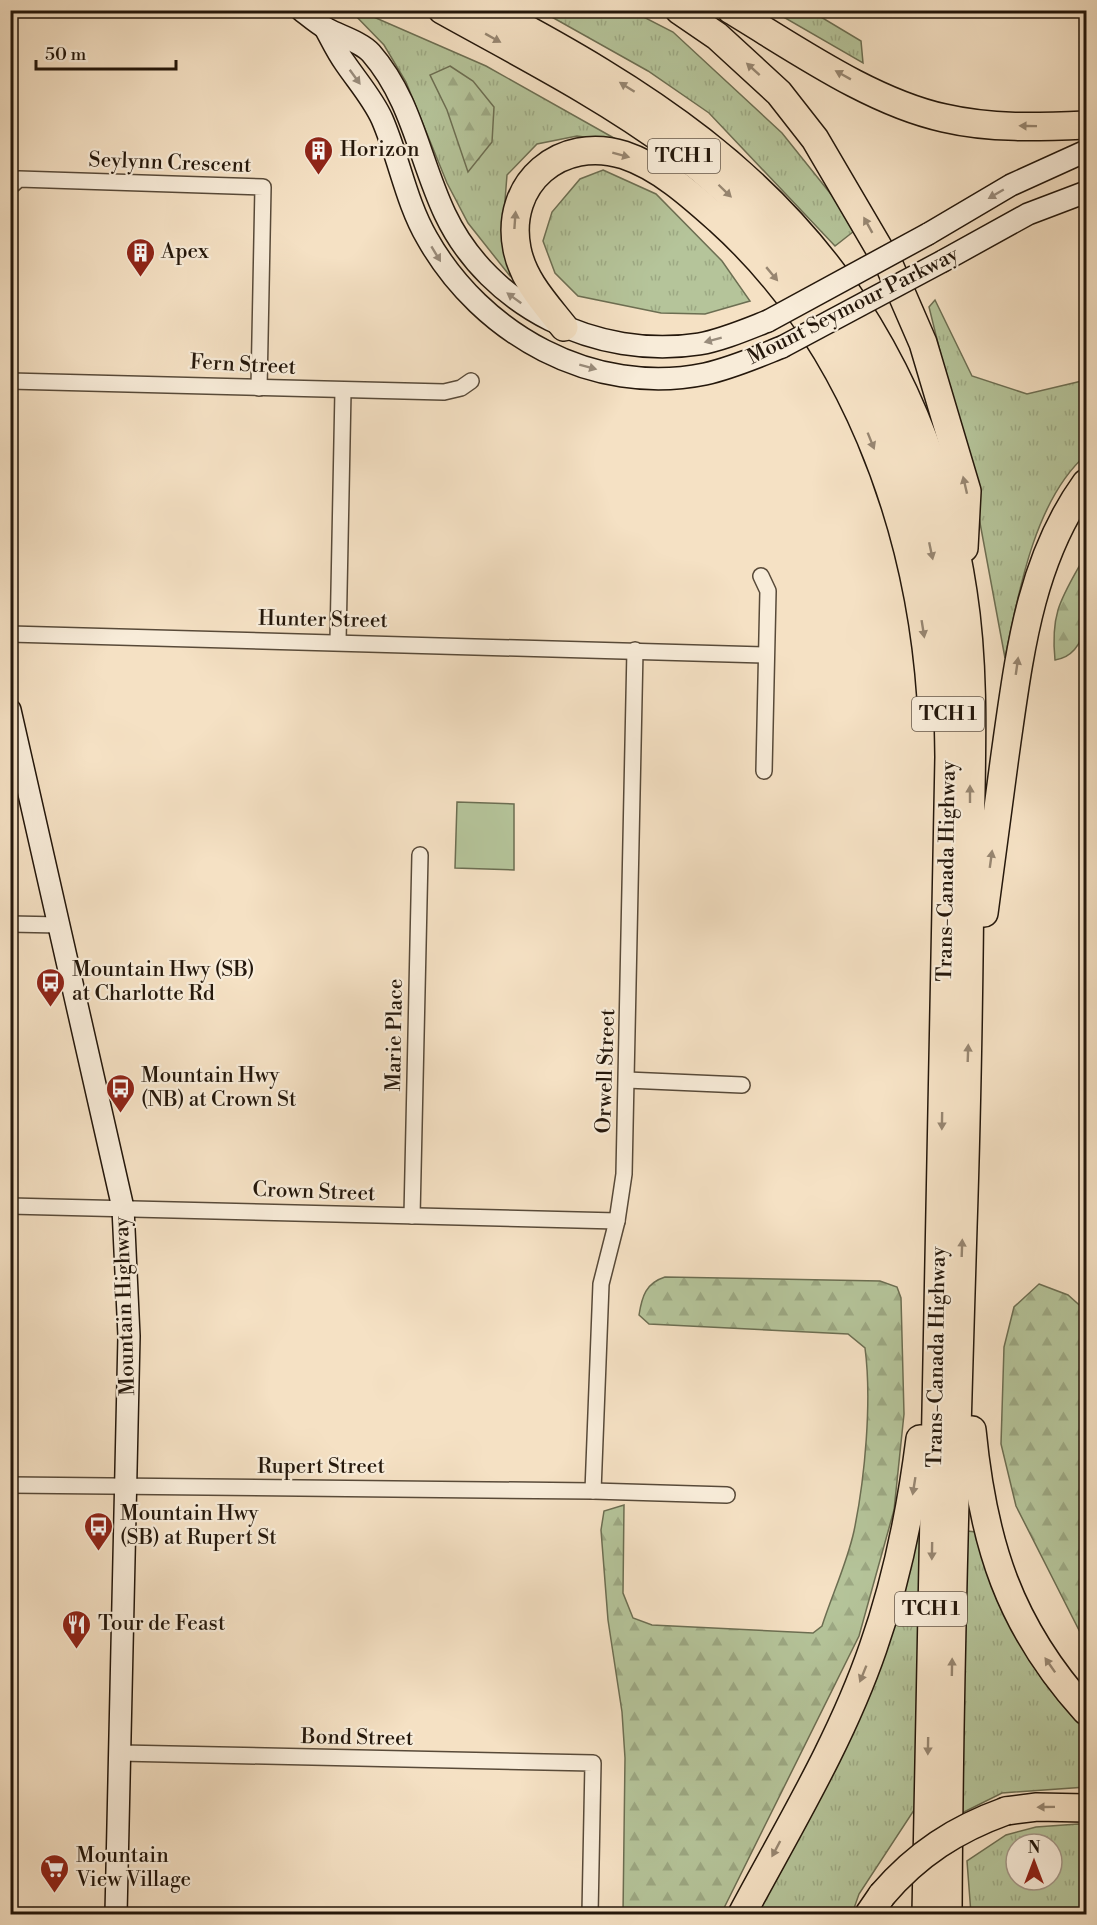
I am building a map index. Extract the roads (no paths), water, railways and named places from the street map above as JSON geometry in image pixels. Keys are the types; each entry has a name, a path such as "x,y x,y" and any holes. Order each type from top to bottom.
{"highway":[{"name":"Trans-Canada Highway","path":"442,10 590,92 653,133 718,184 796,267 847,337 866,371 888,416 915,490 931,548 940,598 946,649 957,1021"},
{"name":"Trans-Canada Highway","path":"491,10 603,72 692,131 734,166 808,244 868,325 915,417 941,494 962,585 971,702 957,1021 950,1305 926,1914"},
{"path":"679,10 717,36 779,93 814,138 891,267 923,343 967,491 962,585"},
{"path":"731,10 870,90 942,118 991,125 1086,125"},
{"path":"564,327 536,291 523,269 514,230 516,210 524,189 548,164 572,153 602,151 644,162 737,236 793,301 839,372 859,413 884,476 909,558 919,604 931,695 957,1021"},
{"path":"957,1021 1023,631 1038,578 1058,528 1086,483"},
{"name":"Trans-Canada Highway","path":"948,1914 950,1305"},
{"path":"950,1305 979,1492 994,1558 1006,1588 1035,1643 1086,1711"},
{"path":"742,1914 841,1724 869,1659 886,1610 909,1513 950,1305"},
{"path":"875,1904 907,1868 934,1846 978,1821 1006,1811 1037,1807 1086,1808"}],"main road":[{"path":"301,10 324,28"},
{"name":"Mount Seymour Parkway","path":"324,28 369,51 396,88 413,124 444,213 459,241 477,266 522,304 564,327 604,339 657,347 700,343 768,321 1011,186 1086,152"},
{"name":"Mount Seymour Parkway","path":"324,28 382,120 425,236 442,264 494,320 525,342 582,366 610,373 658,378 714,372 782,347 1028,214 1086,192"},
{"name":"Mountain Highway","path":"10,710 123,1208 129,1336 116,1914"}],"street":[{"name":"Seylynn Crescent","path":"13,178 263,187 259,388"},
{"name":"Fern Street","path":"10,381 216,384 343,391 444,392 461,388 471,381"},
{"path":"338,641 343,391"},
{"path":"761,576 768,591 764,771"},
{"name":"Hunter Street","path":"10,634 338,641 765,655"},
{"name":"Orwell Street","path":"593,1491 601,1284 617,1221 624,1174 635,650"},
{"name":"Marie Place","path":"412,1216 420,855"},
{"path":"10,924 60,925"},
{"path":"627,1080 742,1085"},
{"name":"Crown Street","path":"10,1206 617,1221"},
{"name":"Rupert Street","path":"10,1485 593,1491 727,1495"},
{"name":"Bond Street","path":"120,1753 593,1763 590,1914"}],"place":[{"name":"Horizon","path":"319,176"},
{"name":"Apex","path":"140,278"},
{"name":"Mountain Hwy (SB) at Charlotte Rd","path":"51,1008"},
{"name":"Mountain Hwy (NB) at Crown St","path":"120,1114"},
{"name":"Mountain Hwy (SB) at Rupert St","path":"99,1552"},
{"name":"Tour de Feast","path":"77,1650"},
{"name":"Mountain View Village","path":"55,1894"}]}
